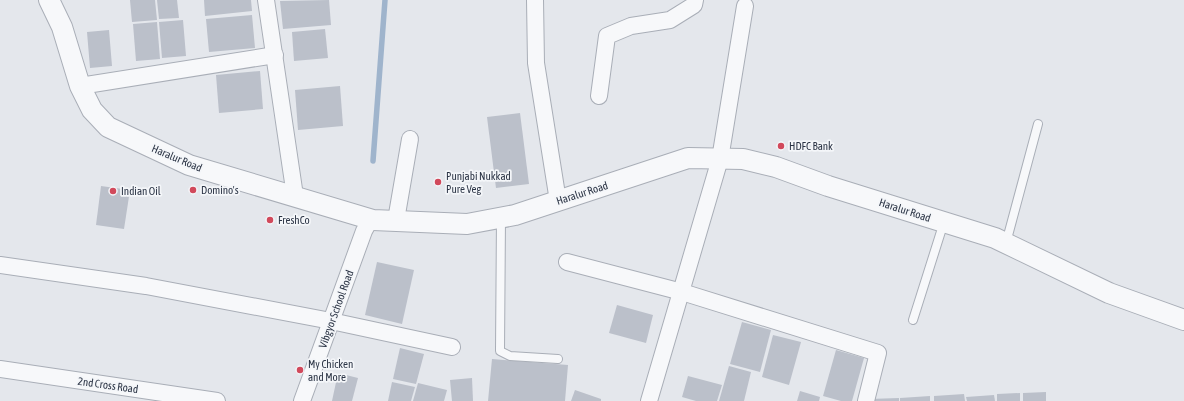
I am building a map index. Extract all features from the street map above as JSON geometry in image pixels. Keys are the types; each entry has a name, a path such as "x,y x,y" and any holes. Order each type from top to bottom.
{"street":[{"name":"Haralur Road","path":"49,0 62,27 80,86 92,110 108,127 189,165 373,220 467,224 515,215 688,158 743,159 776,167 828,186 1006,243 1109,293 1184,320"},
{"path":"266,0 296,196"},
{"path":"534,0 536,63 558,201"},
{"path":"598,96 607,36 631,26 670,20 694,4 695,0"},
{"path":"649,401 720,159 745,6"},
{"path":"80,86 275,55"},
{"path":"396,220 410,139"},
{"name":"Vibgyor School Road","path":"302,401 364,231 370,220 373,220"},
{"path":"567,262 682,292 878,353 866,401"},
{"path":"0,265 146,286 331,321 452,347"},
{"name":"2nd Cross Road","path":"0,369 217,401"}],"lane":[{"path":"1006,243 1038,124"},
{"path":"501,218 500,351 510,356 558,359"},
{"path":"913,320 944,222"}],"building":[{"path":"130,0 155,0 157,20 132,22"},
{"path":"157,0 177,0 179,18 159,19"},
{"path":"204,0 251,0 252,11 205,16"},
{"path":"329,0 331,25 283,29 280,1"},
{"path":"252,15 255,48 209,52 206,19"},
{"path":"183,20 186,56 162,58 159,22"},
{"path":"157,22 160,59 136,61 133,24"},
{"path":"325,29 328,58 294,61 292,32"},
{"path":"109,30 112,66 90,68 87,32"},
{"path":"260,71 263,109 219,113 216,75"},
{"path":"340,86 343,126 298,130 295,90"},
{"path":"520,113 529,184 496,188 487,117"},
{"path":"101,186 130,190 124,229 96,225"},
{"path":"377,262 414,270 402,324 365,315"},
{"path":"617,305 653,315 646,343 609,333"},
{"path":"742,322 771,330 760,372 730,364"},
{"path":"773,335 801,342 789,385 762,377"},
{"path":"400,348 424,354 416,384 393,379"},
{"path":"836,350 864,358 852,401 841,401 823,396"},
{"path":"492,359 568,365 565,401 488,401"},
{"path":"729,366 751,372 744,401 719,401"},
{"path":"338,373 358,378 352,401 332,401"},
{"path":"688,376 722,385 717,401 696,401 682,397"},
{"path":"472,378 473,401 452,401 450,380"},
{"path":"392,382 415,387 411,401 388,401"},
{"path":"418,383 447,390 444,401 413,401"},
{"path":"575,390 601,399 601,401 571,401"},
{"path":"800,391 820,397 819,401 797,401"},
{"path":"1046,392 1046,401 1023,401 1023,393"},
{"path":"1020,393 1020,401 997,401 997,394"},
{"path":"964,394 965,401 934,401 934,396"},
{"path":"994,395 995,401 967,401 966,397"},
{"path":"930,396 930,401 900,401 900,398"},
{"path":"899,398 899,401 869,401 869,399"}],"waterway":[{"path":"373,161 385,0"}],"place":[{"name":"HDFC Bank","path":"781,146"},
{"name":"Punjabi Nukkad Pure Veg","path":"438,182"},
{"name":"Domino's","path":"193,190"},
{"name":"Indian Oil","path":"113,191"},
{"name":"FreshCo","path":"270,220"},
{"name":"My Chicken and More","path":"300,370"}]}
